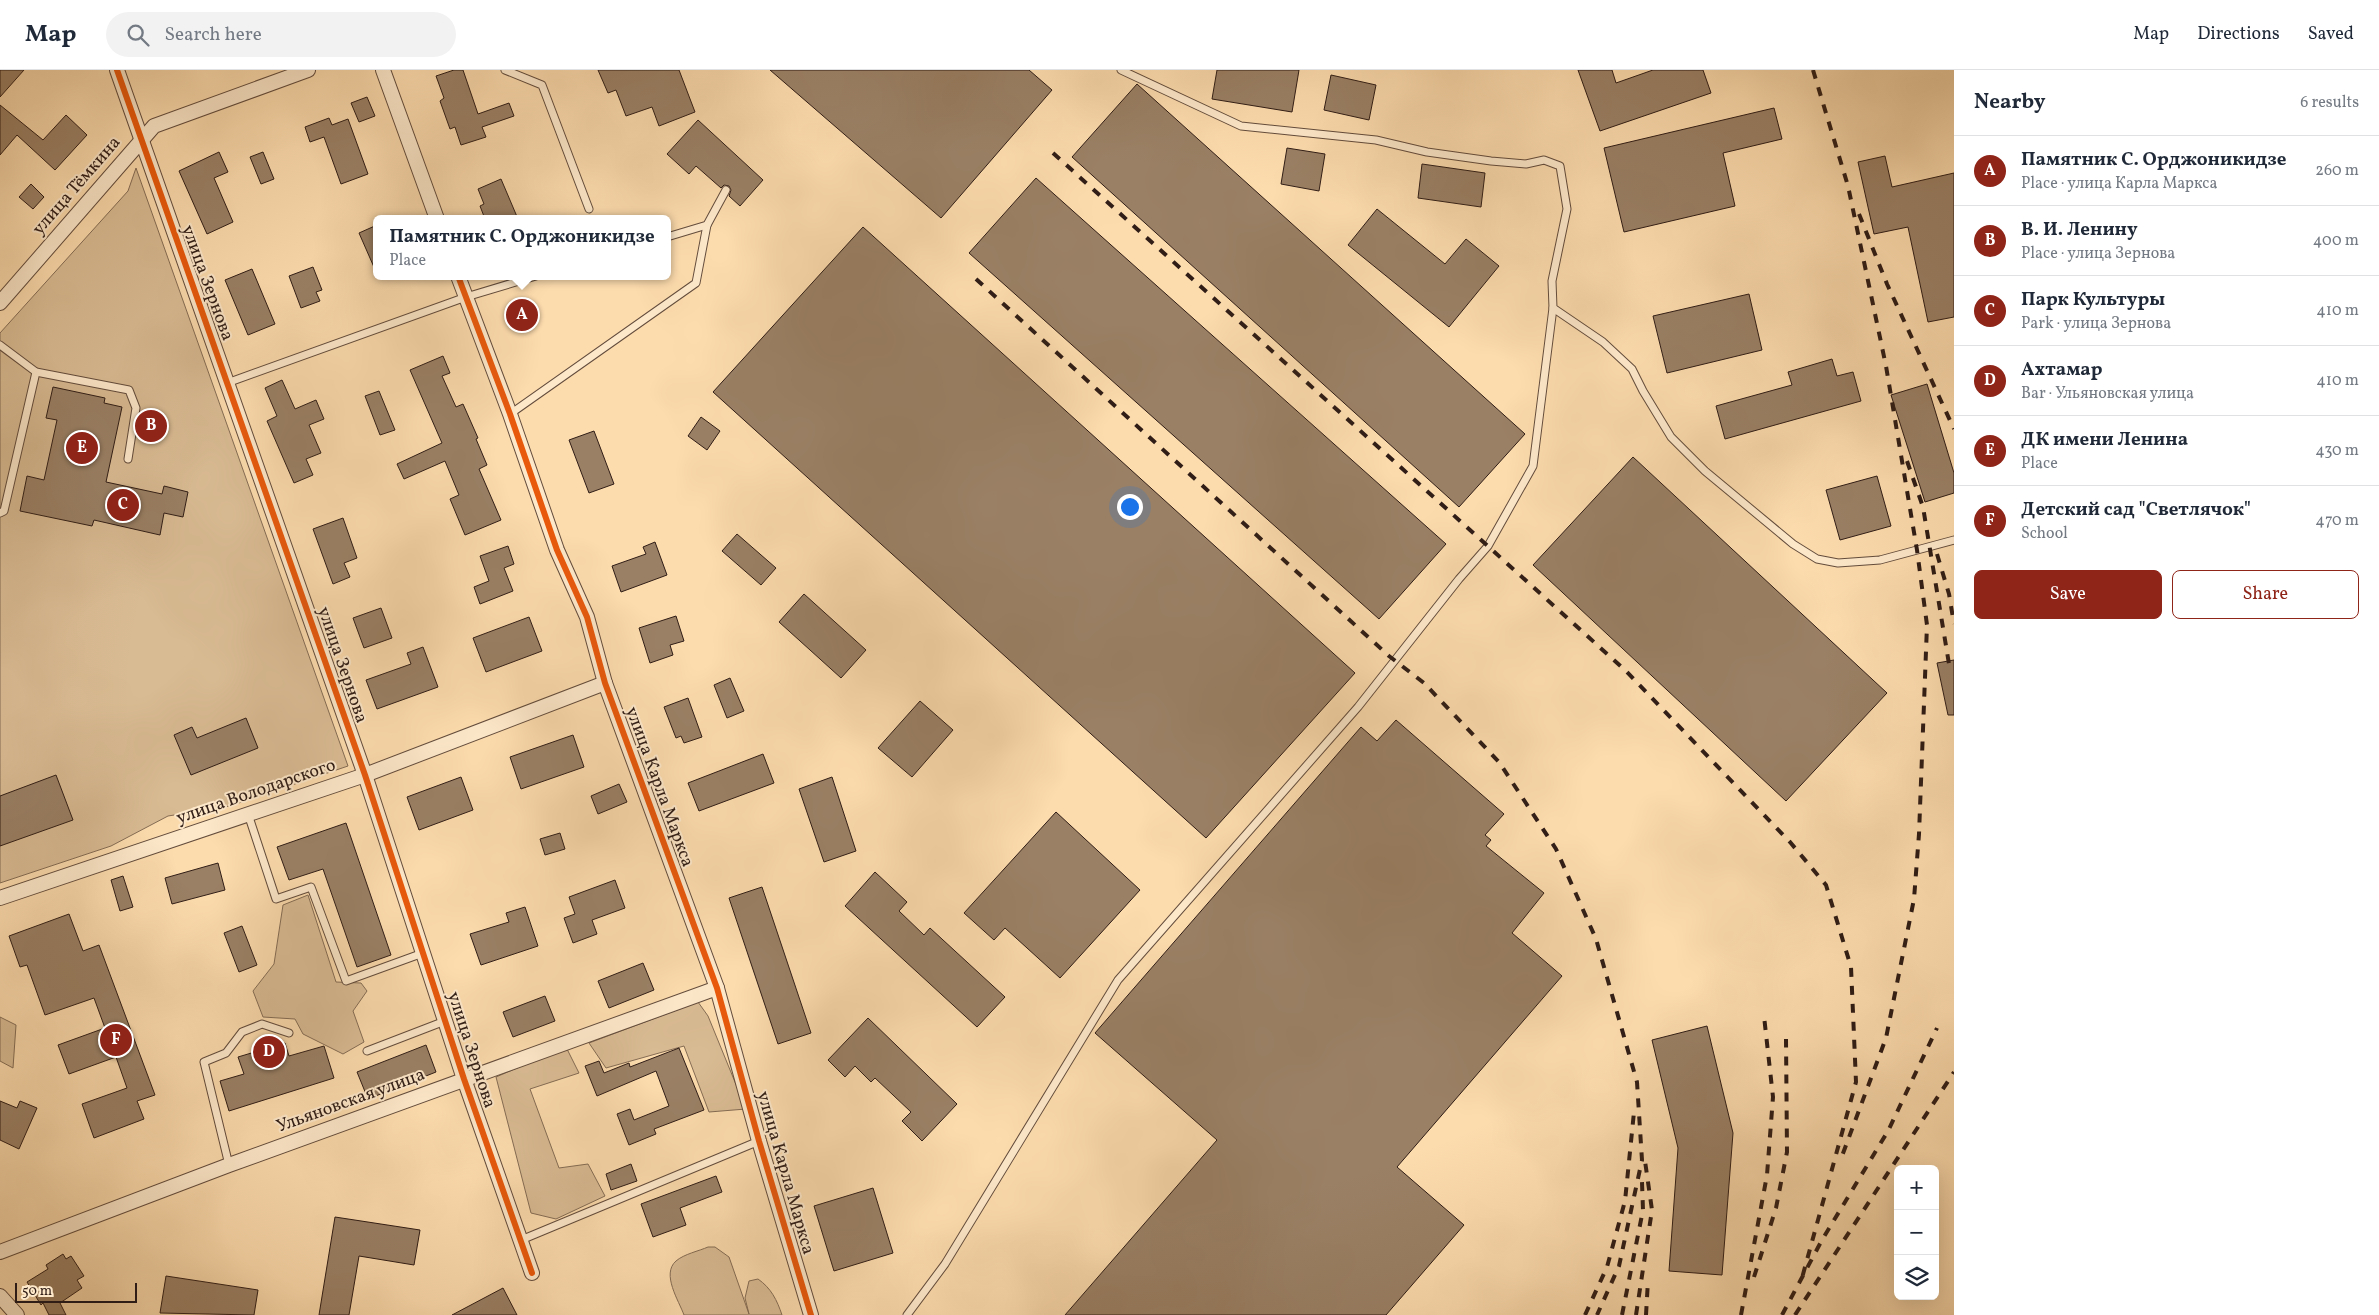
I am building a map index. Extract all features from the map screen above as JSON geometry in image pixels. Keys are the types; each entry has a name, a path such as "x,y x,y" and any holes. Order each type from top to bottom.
{"street":[{"name":"улица Зернова","path":"117,70 365,775 464,1079 532,1273"},
{"name":"улица Тёмкина","path":"0,303 154,126 308,70"},
{"path":"383,70 436,215"},
{"name":"улица Карла Маркса","path":"460,280 510,414 557,550 587,617 605,682 717,988 759,1141 811,1315"},
{"name":"улица Володарского","path":"0,898 365,775 605,682"},
{"name":"Ульяновская улица","path":"0,1252 229,1165 717,988"},
{"path":"0,1296 18,1315"}],"lane":[{"path":"505,70 542,85 589,209"},
{"path":"906,1315 945,1264 1118,980 1358,706 1459,579 1488,546 1533,466 1553,308 1552,280 1567,209 1560,166 1544,160 1526,164 1474,159 1426,152 1376,140 1241,126 1121,70"},
{"path":"510,414 696,283 707,225 726,190"},
{"path":"671,236 707,225"},
{"path":"227,383 466,297 523,280"},
{"path":"1553,308 1603,342 1632,368 1642,391 1671,437 1705,471 1793,544 1817,559 1838,563 1880,560 1954,540"},
{"path":"0,345 36,372 129,390 136,408 128,459"},
{"path":"0,513 4,511 36,372"},
{"path":"248,814 276,899 311,887 346,981 423,953"},
{"path":"367,1051 445,1020"},
{"path":"229,1165 204,1062 226,1052 242,1032 262,1024 289,1033"},
{"path":"521,1240 759,1141"}],"shaded area":[{"path":"136,168 348,766 230,806 168,816 111,846 0,883 0,333 128,191"},
{"path":"308,895 336,982 361,983 367,991 353,1011 364,1042 343,1054 303,1034 295,1019 263,1017 253,991 274,964 283,905"},
{"path":"698,1002 708,1016 746,1109 709,1112 684,1046 606,1068 589,1043"},
{"path":"0,1017 16,1025 13,1068 0,1061"},
{"path":"566,1047 579,1073 530,1089 559,1168 588,1164 605,1196 556,1219 531,1213 496,1077"},
{"path":"708,1247 715,1247 729,1257 749,1314 745,1298 749,1281 758,1279 767,1286 773,1295 782,1315 684,1315 672,1288 670,1273 672,1266 683,1256"}],"building":[{"path":"0,70 24,70 0,97"},
{"path":"454,70 463,70 478,114 509,103 514,116 482,127 486,137 461,145 455,127 450,129 440,101 444,98 436,76"},
{"path":"598,70 679,70 695,112 659,126 652,107 626,116 616,90 608,93"},
{"path":"770,70 1029,70 1052,90 941,218"},
{"path":"1217,70 1299,70 1292,112 1212,99"},
{"path":"1578,70 1612,70 1616,83 1653,70 1703,70 1711,93 1600,131"},
{"path":"1331,75 1376,85 1369,120 1324,110"},
{"path":"1137,84 1525,434 1459,507 1072,157"},
{"path":"367,97 375,116 359,122 351,103"},
{"path":"0,105 43,140 66,115 87,135 55,170 17,135 0,155"},
{"path":"1774,108 1782,139 1723,153 1735,206 1624,232 1604,148"},
{"path":"329,118 332,125 348,119 368,174 341,184 324,137 310,142 305,127"},
{"path":"698,120 763,180 740,206 729,196 731,190 729,186 724,185 721,188 696,166 689,174 667,154"},
{"path":"1287,148 1325,154 1319,191 1281,184"},
{"path":"219,152 228,172 214,178 233,222 207,234 179,171"},
{"path":"263,152 274,179 261,184 250,157"},
{"path":"1885,156 1892,187 1954,173 1954,317 1928,322 1908,227 1874,234 1858,162"},
{"path":"1422,164 1485,173 1481,207 1418,198"},
{"path":"1036,178 1446,544 1379,619 969,253"},
{"path":"501,179 516,215 483,215 480,206 484,204 478,189"},
{"path":"31,184 44,197 33,209 19,197"},
{"path":"1377,209 1445,264 1466,239 1499,266 1449,327 1348,245"},
{"path":"373,227 373,265 359,233"},
{"path":"863,227 1355,673 1206,838 713,392"},
{"path":"313,267 322,290 316,292 320,301 301,308 289,276"},
{"path":"252,269 275,324 248,335 225,280"},
{"path":"1749,294 1762,350 1667,373 1653,316"},
{"path":"443,356 450,373 442,376 456,407 463,404 478,438 476,439 487,465 479,469 501,520 465,535 450,499 459,495 445,461 404,479 397,464 442,443 410,370"},
{"path":"1832,359 1837,376 1853,372 1861,401 1725,439 1716,406 1792,385 1788,372"},
{"path":"282,380 295,409 316,400 324,419 309,425 321,453 306,459 313,475 294,483 267,421 277,416 265,388"},
{"path":"1927,384 1954,473 1954,493 1925,502 1891,395"},
{"path":"53,387 105,398 104,403 122,407 106,482 162,494 164,486 188,492 183,517 164,513 160,535 94,520 92,526 20,511 27,476 44,480 57,420 46,418"},
{"path":"379,391 395,430 380,435 365,396"},
{"path":"701,417 720,431 707,450 688,436"},
{"path":"594,431 614,484 589,493 569,440"},
{"path":"1633,457 1887,693 1786,801 1533,565"},
{"path":"1877,476 1891,526 1840,540 1826,490"},
{"path":"343,518 357,558 344,563 350,577 333,584 313,529"},
{"path":"737,534 776,568 761,585 722,551"},
{"path":"655,542 667,575 621,592 612,566 646,554 643,547"},
{"path":"508,546 514,564 504,568 513,591 480,604 474,587 489,581 480,556"},
{"path":"804,594 866,650 841,678 779,622"},
{"path":"381,608 392,638 364,648 353,618"},
{"path":"676,616 684,641 670,645 673,655 650,663 639,628"},
{"path":"529,617 542,651 486,672 473,638"},
{"path":"423,647 438,687 377,709 366,680 411,664 407,653"},
{"path":"1954,660 1954,715 1948,715 1937,663"},
{"path":"730,678 744,711 727,718 714,685"},
{"path":"688,698 702,737 684,743 681,736 676,738 664,707"},
{"path":"920,701 953,730 912,777 878,748"},
{"path":"246,718 258,748 191,775 174,735 192,727 197,738"},
{"path":"1396,720 1504,814 1485,835 1491,840 1486,846 1544,893 1512,933 1562,976 1397,1167 1464,1225 1386,1315 1065,1315 1217,1140 1095,1033 1361,727 1377,741"},
{"path":"573,735 584,767 521,789 510,757"},
{"path":"763,754 774,783 699,811 688,783"},
{"path":"56,775 73,820 0,846 0,796"},
{"path":"461,777 473,810 419,830 407,797"},
{"path":"832,777 856,851 824,862 799,789"},
{"path":"619,784 627,802 598,814 591,796"},
{"path":"1056,812 1140,890 1060,978 1005,928 994,940 964,913"},
{"path":"346,823 391,955 357,967 323,869 289,880 277,847"},
{"path":"560,833 565,849 545,855 540,839"},
{"path":"218,863 225,890 172,904 165,878"},
{"path":"875,872 907,902 899,911 924,935 930,928 1005,997 977,1027 845,906"},
{"path":"123,876 133,907 120,911 111,880"},
{"path":"615,880 625,908 592,920 597,934 573,943 564,918 575,914 569,897"},
{"path":"762,887 811,1033 778,1044 729,898"},
{"path":"525,907 538,946 481,965 470,934 509,922 506,913"},
{"path":"69,914 83,951 99,945 155,1095 137,1101 144,1119 94,1138 82,1104 127,1088 116,1057 69,1074 58,1045 105,1028 94,998 45,1015 27,965 20,967 9,936"},
{"path":"242,926 257,965 239,972 224,933"},
{"path":"643,963 654,990 609,1008 598,981"},
{"path":"545,996 555,1021 513,1037 503,1012"},
{"path":"868,1018 957,1104 922,1141 902,1121 911,1112 875,1078 871,1082 855,1066 845,1077 828,1060"},
{"path":"1707,1026 1733,1133 1722,1275 1669,1271 1678,1148 1652,1040"},
{"path":"285,1043 289,1056 324,1046 334,1078 229,1111 220,1081 244,1074 238,1057"},
{"path":"426,1045 436,1072 368,1099 357,1072"},
{"path":"679,1048 704,1110 654,1129 656,1134 629,1145 617,1114 630,1109 634,1120 669,1106 656,1071 597,1096 585,1066 599,1061 604,1073 629,1063 630,1067"},
{"path":"0,1101 17,1108 20,1101 37,1108 19,1149 0,1140"},
{"path":"631,1164 637,1181 611,1190 606,1174"},
{"path":"716,1176 722,1192 680,1208 686,1225 653,1237 641,1204"},
{"path":"873,1188 893,1253 834,1271 814,1206"},
{"path":"335,1217 420,1230 414,1265 359,1256 349,1315 319,1315"},
{"path":"63,1254 66,1259 71,1256 84,1276 77,1280 82,1288 60,1303 66,1315 49,1315 43,1303 41,1305 27,1282 48,1269 46,1265"},
{"path":"166,1276 258,1290 254,1315 160,1313"},
{"path":"503,1288 517,1315 452,1315"}],"railway":[{"path":"1813,70 1848,186 1886,366 1917,550 1927,625 1919,834 1914,899 1886,1038 1842,1156"},
{"path":"1053,153 1626,671 1790,842 1826,885 1851,967 1856,1082 1802,1278"},
{"path":"1859,214 1887,284 1954,429"},
{"path":"976,279 1389,656 1424,683 1499,762 1556,849 1596,939 1637,1082 1642,1160 1619,1266 1597,1315"},
{"path":"1907,461 1923,507 1949,664"},
{"path":"1937,554 1949,594 1954,624"},
{"path":"1741,1315 1767,1175 1773,1097 1764,1016"},
{"path":"1782,1315 1822,1240 1888,1131 1937,1028"},
{"path":"1754,1277 1776,1208 1787,1152 1786,1039"},
{"path":"1795,1315 1954,1072"},
{"path":"1585,1315 1607,1267 1625,1201 1634,1112"},
{"path":"1636,1315 1652,1210 1645,1161"},
{"path":"1622,1315 1643,1210 1642,1182"},
{"path":"1646,1315 1648,1280"}],"cycle path":[{"path":"117,70 365,775 464,1079 532,1273"},
{"path":"460,280 510,414 557,550 587,617 605,683 717,988 759,1141 811,1315"}],"place":[{"name":"Памятник С. Орджоникидзе","path":"522,315"},
{"name":"В. И. Ленину","path":"151,426"},
{"name":"ДК имени Ленина","path":"82,448"},
{"name":"Парк Культуры","path":"123,505"},
{"name":"Детский сад \"Светлячок\"","path":"116,1040"},
{"name":"Ахтамар","path":"269,1052"}]}
